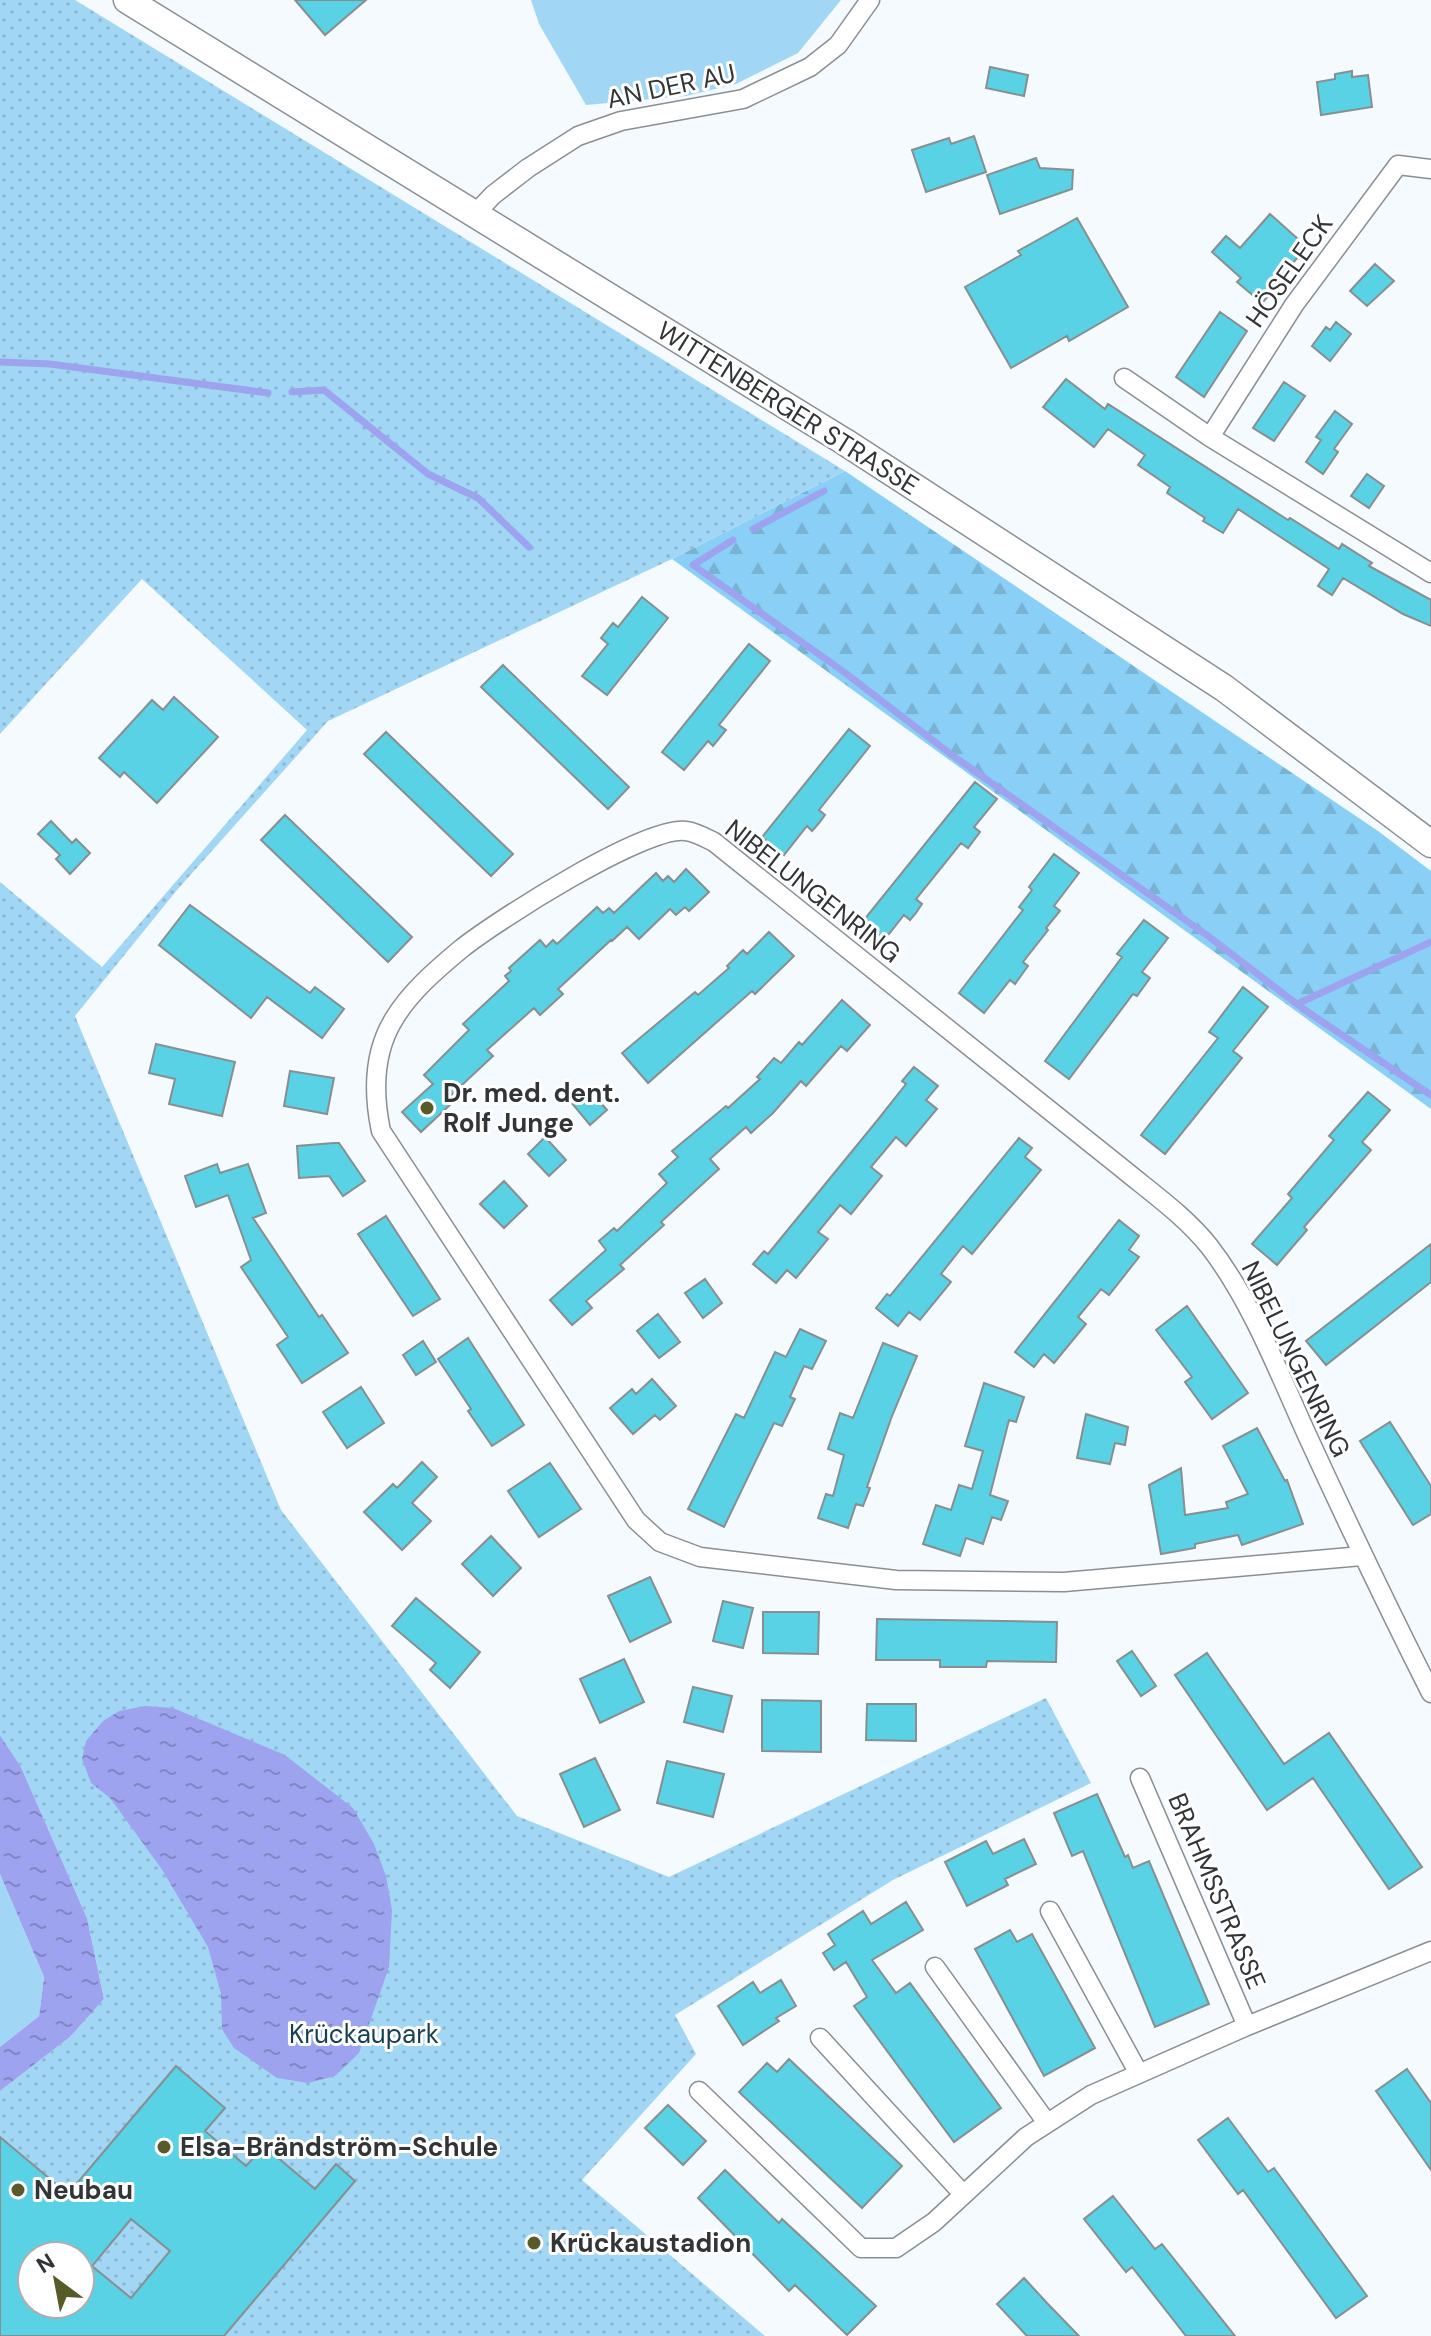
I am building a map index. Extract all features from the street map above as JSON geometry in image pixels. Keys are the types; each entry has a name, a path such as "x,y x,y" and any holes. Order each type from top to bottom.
{"main road":[{"name":"WITTENBERGER STRASSE","path":"127,0 845,442 1211,680 1431,844"}],"street":[{"name":"AN DER AU","path":"475,214 493,195 528,168 578,136 621,121 743,99 810,67 838,45 870,0"},
{"name":"HÖSELECK","path":"1210,437 1294,305 1398,165 1431,169"},
{"path":"1124,378 1210,437 1431,573"},
{"name":"NIBELUNGENRING","path":"1362,1556 1064,1582 896,1580 700,1557 660,1542 636,1520 381,1131 374,1099 377,1069 382,1044 394,1019 426,979 464,947 614,854 646,839 685,830 714,842 1123,1169 1185,1221 1209,1246 1265,1343 1362,1556 1431,1693"},
{"name":"BRAHMSSTRASSE","path":"1140,1778 1247,2026"},
{"path":"1050,1911 1138,2072"},
{"name":"BRAHMSSTRASSE","path":"699,2091 861,2248 896,2248 934,2222 1026,2137 1091,2095 1138,2072 1431,1951"},
{"path":"935,1967 1047,2123"},
{"path":"820,2038 963,2194"}],"green space":[{"name":"Krückaupark","path":"0,0 75,0 845,471 672,559 328,721 177,890 75,1016 281,1510 517,1816 669,1877 1046,1698 1091,1783 893,1880 675,2015 696,2054 582,2180 765,2336 0,2336 0,2091 70,2037 104,1999 87,1918 21,1767 0,1735 0,882 102,967 307,730 142,579 0,734"},
{"path":"531,0 841,0 798,53 736,84 686,96 586,105 539,24"},
{"path":"845,471 1378,831 1431,871 1431,1109 672,559"},
{"path":"0,1874 44,1977 39,2016 0,2047"}],"water":[{"path":"145,1706 173,1708 285,1755 353,1808 374,1844 386,1876 392,1910 389,1967 359,2053 335,2076 308,2083 277,2078 234,2048 222,2029 221,1994 208,1947 161,1868 110,1798 91,1783 82,1759 86,1741 103,1721 119,1711"},
{"path":"0,1735 21,1767 87,1918 104,1999 70,2037 0,2091 0,2047 39,2016 44,1977 0,1874"}],"building":[{"path":"295,0 366,0 325,35"},
{"path":"990,67 1028,75 1024,96 986,88"},
{"path":"1352,71 1352,77 1368,75 1372,107 1321,115 1317,82 1335,79 1335,74"},
{"path":"974,136 986,172 926,192 912,150 949,138 951,144"},
{"path":"1036,158 1040,168 1073,170 1072,189 1000,214 987,175"},
{"path":"1270,214 1307,247 1262,303 1237,282 1241,278 1212,252 1226,236 1240,248"},
{"path":"1077,218 1128,307 1069,341 1067,336 1011,368 965,287 1021,255 1018,251"},
{"path":"1375,264 1394,281 1367,306 1350,291"},
{"path":"1220,312 1247,331 1204,397 1176,377"},
{"path":"1336,322 1351,334 1330,361 1312,346 1326,327 1330,330"},
{"path":"1066,379 1105,409 1108,404 1288,520 1290,518 1339,549 1342,544 1372,563 1369,566 1431,600 1431,626 1403,614 1343,578 1332,595 1318,586 1329,569 1238,509 1223,533 1203,521 1205,518 1167,493 1170,487 1138,465 1145,455 1108,429 1094,447 1043,407"},
{"path":"1284,382 1305,396 1274,441 1253,428"},
{"path":"1335,411 1352,424 1334,449 1338,452 1323,474 1306,462 1321,440 1316,437"},
{"path":"1367,474 1384,486 1369,508 1351,496"},
{"path":"642,597 668,618 607,695 582,676 608,644 601,638 613,623 618,627"},
{"path":"749,644 770,661 719,725 726,730 713,746 708,741 684,770 662,752"},
{"path":"503,665 629,787 608,809 481,687"},
{"path":"174,697 218,737 157,803 124,772 120,777 99,758 152,700 163,710"},
{"path":"849,729 870,746 819,810 825,815 819,823 812,831 807,826 784,855 762,837"},
{"path":"386,732 513,854 491,876 364,754"},
{"path":"975,782 997,799 974,827 980,832 968,848 961,843 916,899 922,904 916,913 910,920 904,915 881,944 859,926"},
{"path":"285,815 412,937 388,962 261,840"},
{"path":"51,821 72,843 76,839 90,853 70,874 56,859 60,855 38,834"},
{"path":"1054,854 1079,873 1054,906 1060,911 1023,962 1028,966 1015,984 1010,980 984,1013 959,993 1023,910 1019,907 1032,890 1029,887"},
{"path":"686,869 709,892 689,911 685,907 676,915 670,909 639,939 627,927 611,940 558,989 563,994 540,1015 534,1008 487,1050 493,1056 447,1099 451,1104 421,1132 402,1112 433,1084 424,1075 469,1030 463,1024 509,981 505,976 511,971 509,968 540,940 546,947 553,940 557,944 597,907 603,913 609,908 614,913 656,873 663,881 668,876 674,882"},
{"path":"190,905 310,993 315,987 344,1009 322,1038 267,997 251,1018 159,945"},
{"path":"1144,920 1168,938 1142,972 1150,978 1137,996 1133,994 1069,1079 1045,1061 1122,957 1117,954"},
{"path":"769,932 794,956 755,994 752,991 648,1083 622,1053 695,992 698,995 729,968 727,966 743,950 747,954"},
{"path":"1243,987 1268,1007 1233,1051 1242,1058 1165,1154 1141,1135 1218,1038 1209,1032"},
{"path":"842,1000 870,1025 847,1051 841,1046 806,1086 801,1081 751,1133 746,1127 710,1159 719,1169 620,1265 624,1269 586,1301 592,1308 572,1325 550,1300 606,1250 599,1241 614,1228 617,1231 667,1183 659,1174 678,1157 672,1151 760,1079 757,1077 774,1058 781,1063 799,1042 802,1045"},
{"path":"156,1044 235,1062 222,1116 169,1104 175,1079 149,1073"},
{"path":"914,1067 938,1086 926,1100 937,1109 906,1146 896,1137 871,1167 882,1176 851,1214 840,1205 818,1232 828,1239 796,1278 787,1270 776,1283 753,1264 764,1251 768,1254 876,1122 906,1084 902,1081"},
{"path":"290,1071 334,1078 327,1114 284,1106"},
{"path":"587,1087 607,1110 590,1125 570,1101"},
{"path":"1368,1092 1390,1110 1362,1142 1371,1150 1304,1227 1307,1230 1277,1265 1252,1244 1292,1198 1288,1194 1334,1140 1329,1136"},
{"path":"545,1137 566,1160 549,1176 528,1154"},
{"path":"1019,1138 1032,1148 1025,1157 1041,1170 972,1254 963,1246 941,1274 951,1282 920,1320 909,1312 898,1326 876,1308 887,1294 890,1296"},
{"path":"339,1143 365,1181 343,1196 329,1176 299,1178 297,1146"},
{"path":"217,1164 220,1173 248,1164 266,1213 253,1218 319,1317 322,1315 348,1353 302,1383 277,1345 288,1337 241,1267 251,1260 228,1195 196,1207 185,1176"},
{"path":"504,1181 527,1206 504,1228 480,1204"},
{"path":"386,1216 440,1299 413,1316 358,1234"},
{"path":"1119,1220 1139,1236 1129,1250 1139,1257 1109,1295 1101,1289 1078,1317 1086,1324 1054,1363 1044,1354 1034,1367 1015,1352"},
{"path":"1431,1244 1431,1282 1326,1365 1306,1341"},
{"path":"705,1279 722,1303 703,1318 685,1293"},
{"path":"1187,1306 1248,1393 1212,1419 1185,1382 1192,1377 1156,1330"},
{"path":"658,1314 680,1342 659,1358 637,1331"},
{"path":"800,1329 826,1341 812,1369 804,1366 790,1397 795,1399 782,1426 774,1423 724,1527 688,1509 736,1414 744,1418 775,1352 786,1357"},
{"path":"468,1338 524,1425 492,1446 438,1359"},
{"path":"423,1341 436,1362 416,1375 403,1355"},
{"path":"883,1343 917,1356 892,1416 863,1506 856,1504 848,1528 818,1518 826,1494 833,1496 844,1455 828,1449 840,1413 853,1418"},
{"path":"652,1379 676,1406 660,1420 655,1415 633,1434 610,1408 632,1389 636,1394"},
{"path":"984,1383 1024,1397 1016,1422 1009,1420 990,1495 1008,1501 1001,1520 992,1517 983,1544 966,1538 960,1556 923,1544 936,1505 951,1510 959,1485 972,1489 983,1451 965,1446"},
{"path":"361,1387 384,1423 347,1448 323,1412"},
{"path":"1086,1414 1128,1427 1125,1445 1115,1443 1110,1464 1077,1458"},
{"path":"1390,1422 1431,1486 1431,1514 1413,1525 1360,1441"},
{"path":"1257,1428 1287,1480 1303,1524 1242,1545 1238,1535 1161,1554 1149,1485 1181,1468 1185,1515 1228,1508 1226,1502 1248,1494 1223,1446"},
{"path":"422,1462 437,1477 412,1503 431,1521 402,1550 364,1512 393,1484 397,1488"},
{"path":"550,1463 581,1509 539,1537 508,1491"},
{"path":"491,1536 521,1568 493,1596 462,1564"},
{"path":"650,1577 671,1622 630,1642 608,1596"},
{"path":"416,1598 480,1652 450,1688 430,1670 436,1663 392,1626"},
{"path":"723,1601 753,1608 743,1648 713,1641"},
{"path":"763,1612 819,1612 818,1654 763,1653"},
{"path":"877,1619 1057,1622 1056,1662 987,1661 986,1667 940,1667 940,1660 876,1660"},
{"path":"1132,1651 1156,1686 1141,1696 1117,1661"},
{"path":"1207,1653 1284,1764 1329,1733 1422,1867 1389,1889 1313,1778 1267,1810 1175,1675"},
{"path":"624,1659 644,1702 600,1723 580,1679"},
{"path":"693,1687 732,1696 723,1732 684,1722"},
{"path":"762,1700 821,1701 821,1752 762,1751"},
{"path":"867,1704 916,1704 916,1741 866,1740"},
{"path":"595,1758 620,1810 584,1827 560,1774"},
{"path":"667,1761 724,1774 713,1817 657,1803"},
{"path":"1097,1794 1133,1868 1149,1861 1209,2004 1155,2027 1083,1851 1072,1856 1054,1813"},
{"path":"1024,1839 1036,1864 1005,1879 1008,1885 967,1906 945,1862 986,1841 993,1854"},
{"path":"906,1902 923,1930 872,1960 896,1993 910,1983 1001,2108 954,2142 854,2006 867,1997 846,1962 834,1970 823,1953 835,1945 828,1934 863,1911 871,1924"},
{"path":"1010,1930 1017,1942 1032,1934 1095,2048 1044,2076 975,1949"},
{"path":"781,1980 796,2006 743,2045 718,2006 753,1982 760,1993"},
{"path":"789,2059 902,2166 862,2208 739,2092 767,2063 777,2072"},
{"path":"176,2066 225,2108 205,2131 246,2166 264,2146 315,2189 336,2164 355,2181 224,2336 0,2336 0,2137 68,2194"},
{"path":"1407,2069 1431,2103 1431,2170 1376,2091"},
{"path":"668,2105 706,2141 683,2165 645,2128"},
{"path":"1228,2118 1268,2172 1274,2168 1367,2296 1336,2318 1243,2190 1238,2194 1198,2140"},
{"path":"725,2170 779,2223 782,2219 876,2306 847,2335 795,2285 789,2291 698,2198"},
{"path":"1113,2196 1155,2249 1162,2244 1235,2336 1186,2336 1132,2267 1126,2272 1084,2219"},
{"path":"1024,2278 1079,2336 1027,2336 997,2304"}],"waterway":[{"path":"0,362 50,364 268,393"},
{"path":"292,392 324,390 428,474 478,498 529,547"},
{"path":"753,529 824,491"},
{"path":"733,540 693,565 844,672 952,755 1208,936 1302,1008 1431,1095"},
{"path":"1297,1004 1431,942"}],"place":[{"name":"Dr. med. dent. Rolf Junge","path":"427,1108"},
{"name":"Elsa-Brändström-Schule","path":"164,2147"},
{"name":"Neubau","path":"18,2190"},
{"name":"Krückaustadion","path":"534,2243"}]}
